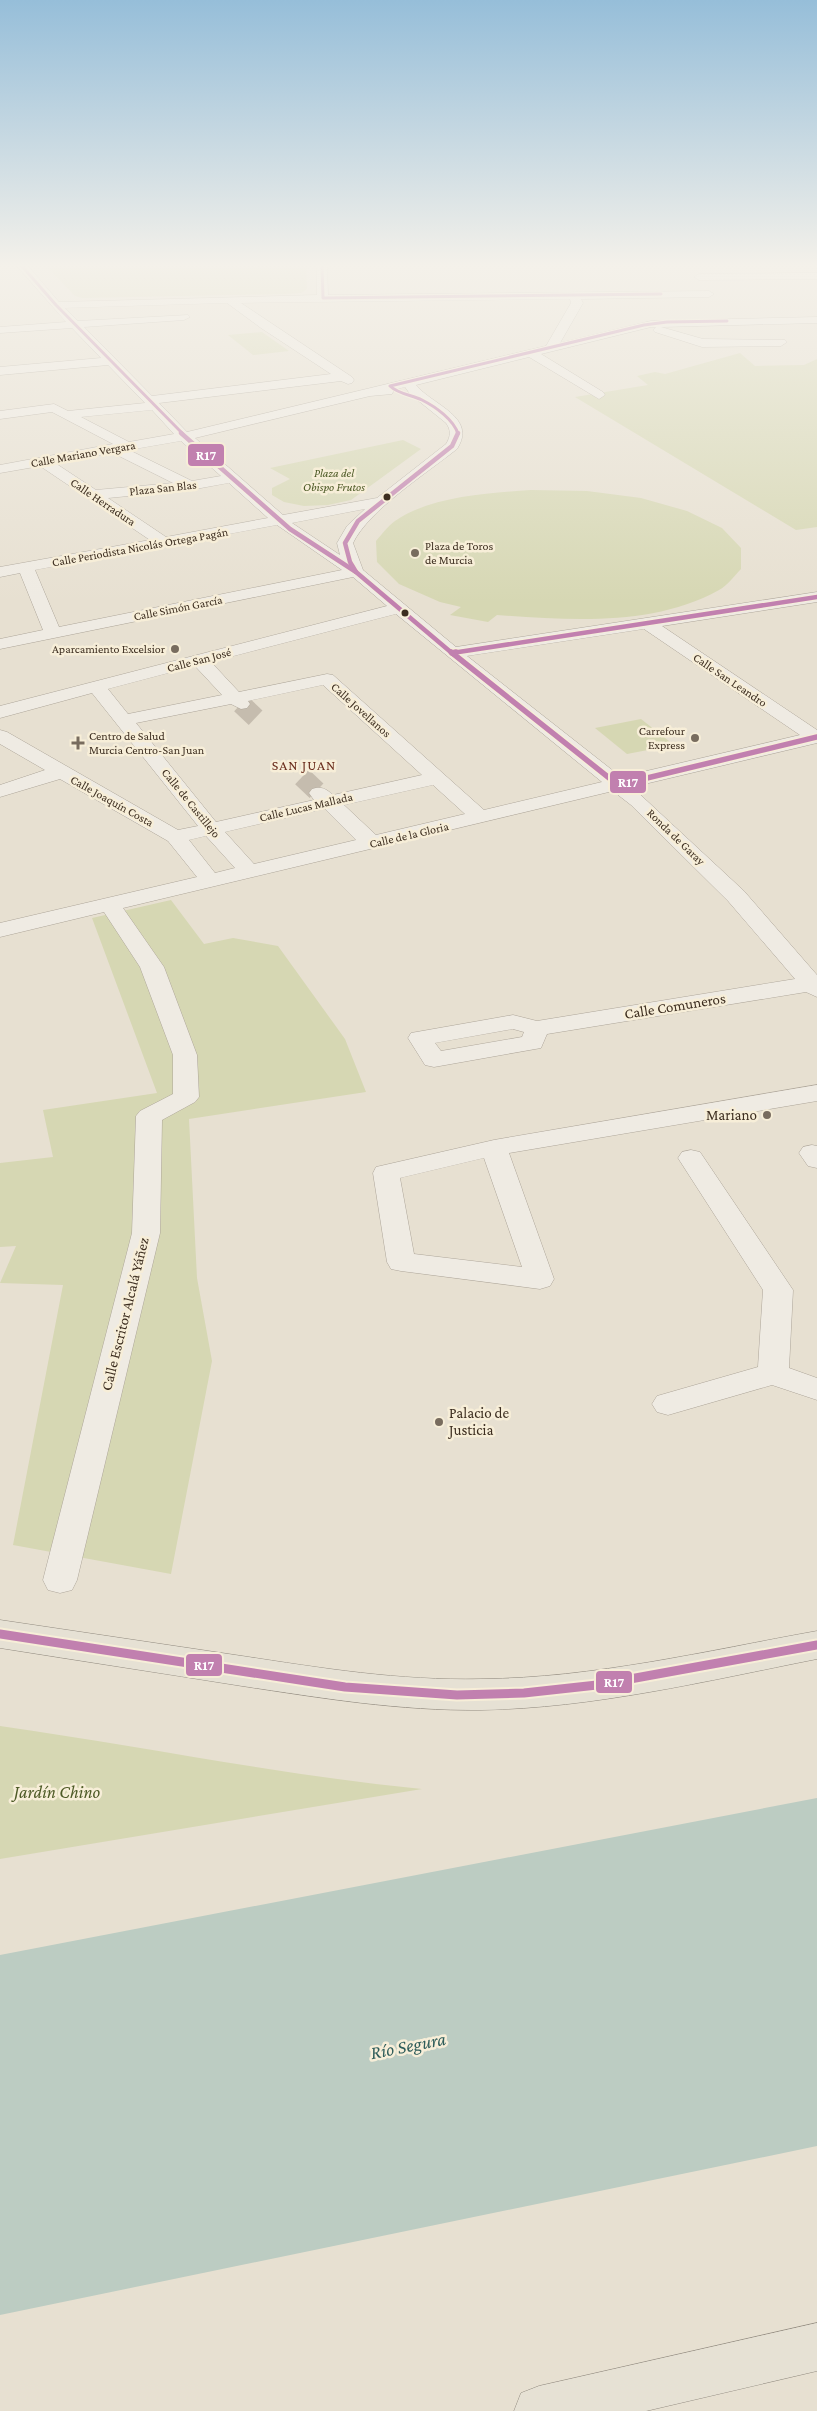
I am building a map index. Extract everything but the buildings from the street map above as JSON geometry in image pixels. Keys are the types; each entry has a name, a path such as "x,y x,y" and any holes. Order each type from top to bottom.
{"main road":[{"path":"0,1634 345,1687 400,1693 461,1694 523,1693 572,1687 817,1645"},
{"path":"539,2411 817,2347"}],"street":[{"path":"127,378 184,436 280,521 356,572"},
{"path":"66,415 338,378"},
{"path":"343,378 364,390"},
{"path":"403,386 434,378"},
{"path":"571,378 599,395"},
{"name":"Calle Mariano Vergara","path":"0,469 184,436 364,390 403,386"},
{"name":"Ronda de Garay","path":"403,386 454,423 458,432 457,438 445,452 358,522 345,543 347,557 356,572 452,653 651,813 715,874 815,986"},
{"path":"0,415 54,408 85,424 120,447 190,486"},
{"path":"9,454 26,464"},
{"name":"Calle Herradura","path":"42,461 164,542"},
{"name":"Plaza San Blas","path":"94,496 190,486 232,478"},
{"name":"Calle Periodista Nicolás Ortega Pagán","path":"0,572 381,502"},
{"path":"26,568 54,633"},
{"name":"Calle Simón García","path":"0,644 356,572"},
{"path":"452,653 817,597"},
{"name":"Calle San José","path":"0,712 399,608"},
{"name":"Calle San Leandro","path":"645,622 816,737"},
{"path":"199,660 238,701"},
{"name":"Calle Jovellanos","path":"238,701 327,679 481,818"},
{"name":"Calle de Castillejo","path":"96,686 211,829 250,872"},
{"path":"125,720 238,701"},
{"name":"Calle Joaquín Costa","path":"0,736 175,837 211,882"},
{"name":"Calle de la Gloria","path":"0,930 211,882 816,737"},
{"path":"0,790 60,772"},
{"name":"Calle Lucas Mallada","path":"175,837 324,798 437,778"},
{"path":"324,798 372,843"},
{"name":"Calle Escritor Alcalá Yáñez","path":"60,1580 146,1233 149,1116 186,1097 184,1056 152,967 110,905"},
{"name":"Calle Comuneros","path":"537,1028 815,986"},
{"path":"494,1148 540,1279 401,1262 386,1173 494,1148 817,1093"},
{"path":"691,1158 778,1290 773,1374"},
{"path":"668,1404 773,1374 817,1389"}],"green space":[{"path":"639,378 817,378 817,527 796,530 575,397 648,385"},
{"name":"Plaza del Obispo Frutos","path":"403,440 421,449 351,500 328,505 304,506 284,502 272,495 272,488 290,479 270,468"},
{"name":"Plaza de Toros de Murcia","path":"531,490 587,491 641,498 687,511 722,528 741,548 741,569 719,590 693,602 666,610 639,615 582,619 497,615 488,622 450,615 461,607 440,602 399,584 377,562 376,541 392,523 409,513 426,506 461,497"},
{"path":"641,719 674,745 627,754 595,728"},
{"path":"171,900 204,944 233,938 278,946 345,1039 366,1092 189,1119 197,1278 212,1361 171,1574 13,1545 63,1285 0,1283 16,1246 0,1247 0,1163 53,1157 43,1110 157,1093 92,918"},
{"name":"Jardín Chino","path":"0,1726 316,1776 422,1789 0,1859"}],"water":[{"name":"Río Segura","path":"817,1798 817,2146 0,2315 0,1955"}],"tunnel":[{"path":"241,704 257,719"},
{"path":"302,777 319,793"}],"transit line":[{"name":"R17","path":"127,378 184,436 290,529 356,572"},
{"name":"R17","path":"425,378 390,386 394,390 423,400 454,423 458,434 452,446 358,521 345,543 350,562 356,572 452,653 618,785 817,737"},
{"name":"R17","path":"452,653 817,597"},
{"name":"R17","path":"0,1634 345,1687 457,1695 524,1693 597,1685 817,1645"}],"place":[{"name":"Plaza de Toros de Murcia","path":"415,553"},
{"name":"Aparcamiento Excelsior","path":"175,649"},
{"name":"Carrefour Express","path":"695,738"},
{"name":"Centro de Salud Murcia Centro-San Juan","path":"78,743"},
{"name":"Mariano","path":"767,1115"},
{"name":"Palacio de Justicia","path":"439,1422"}],"district":[{"name":"SAN JUAN","path":"304,765"}]}
